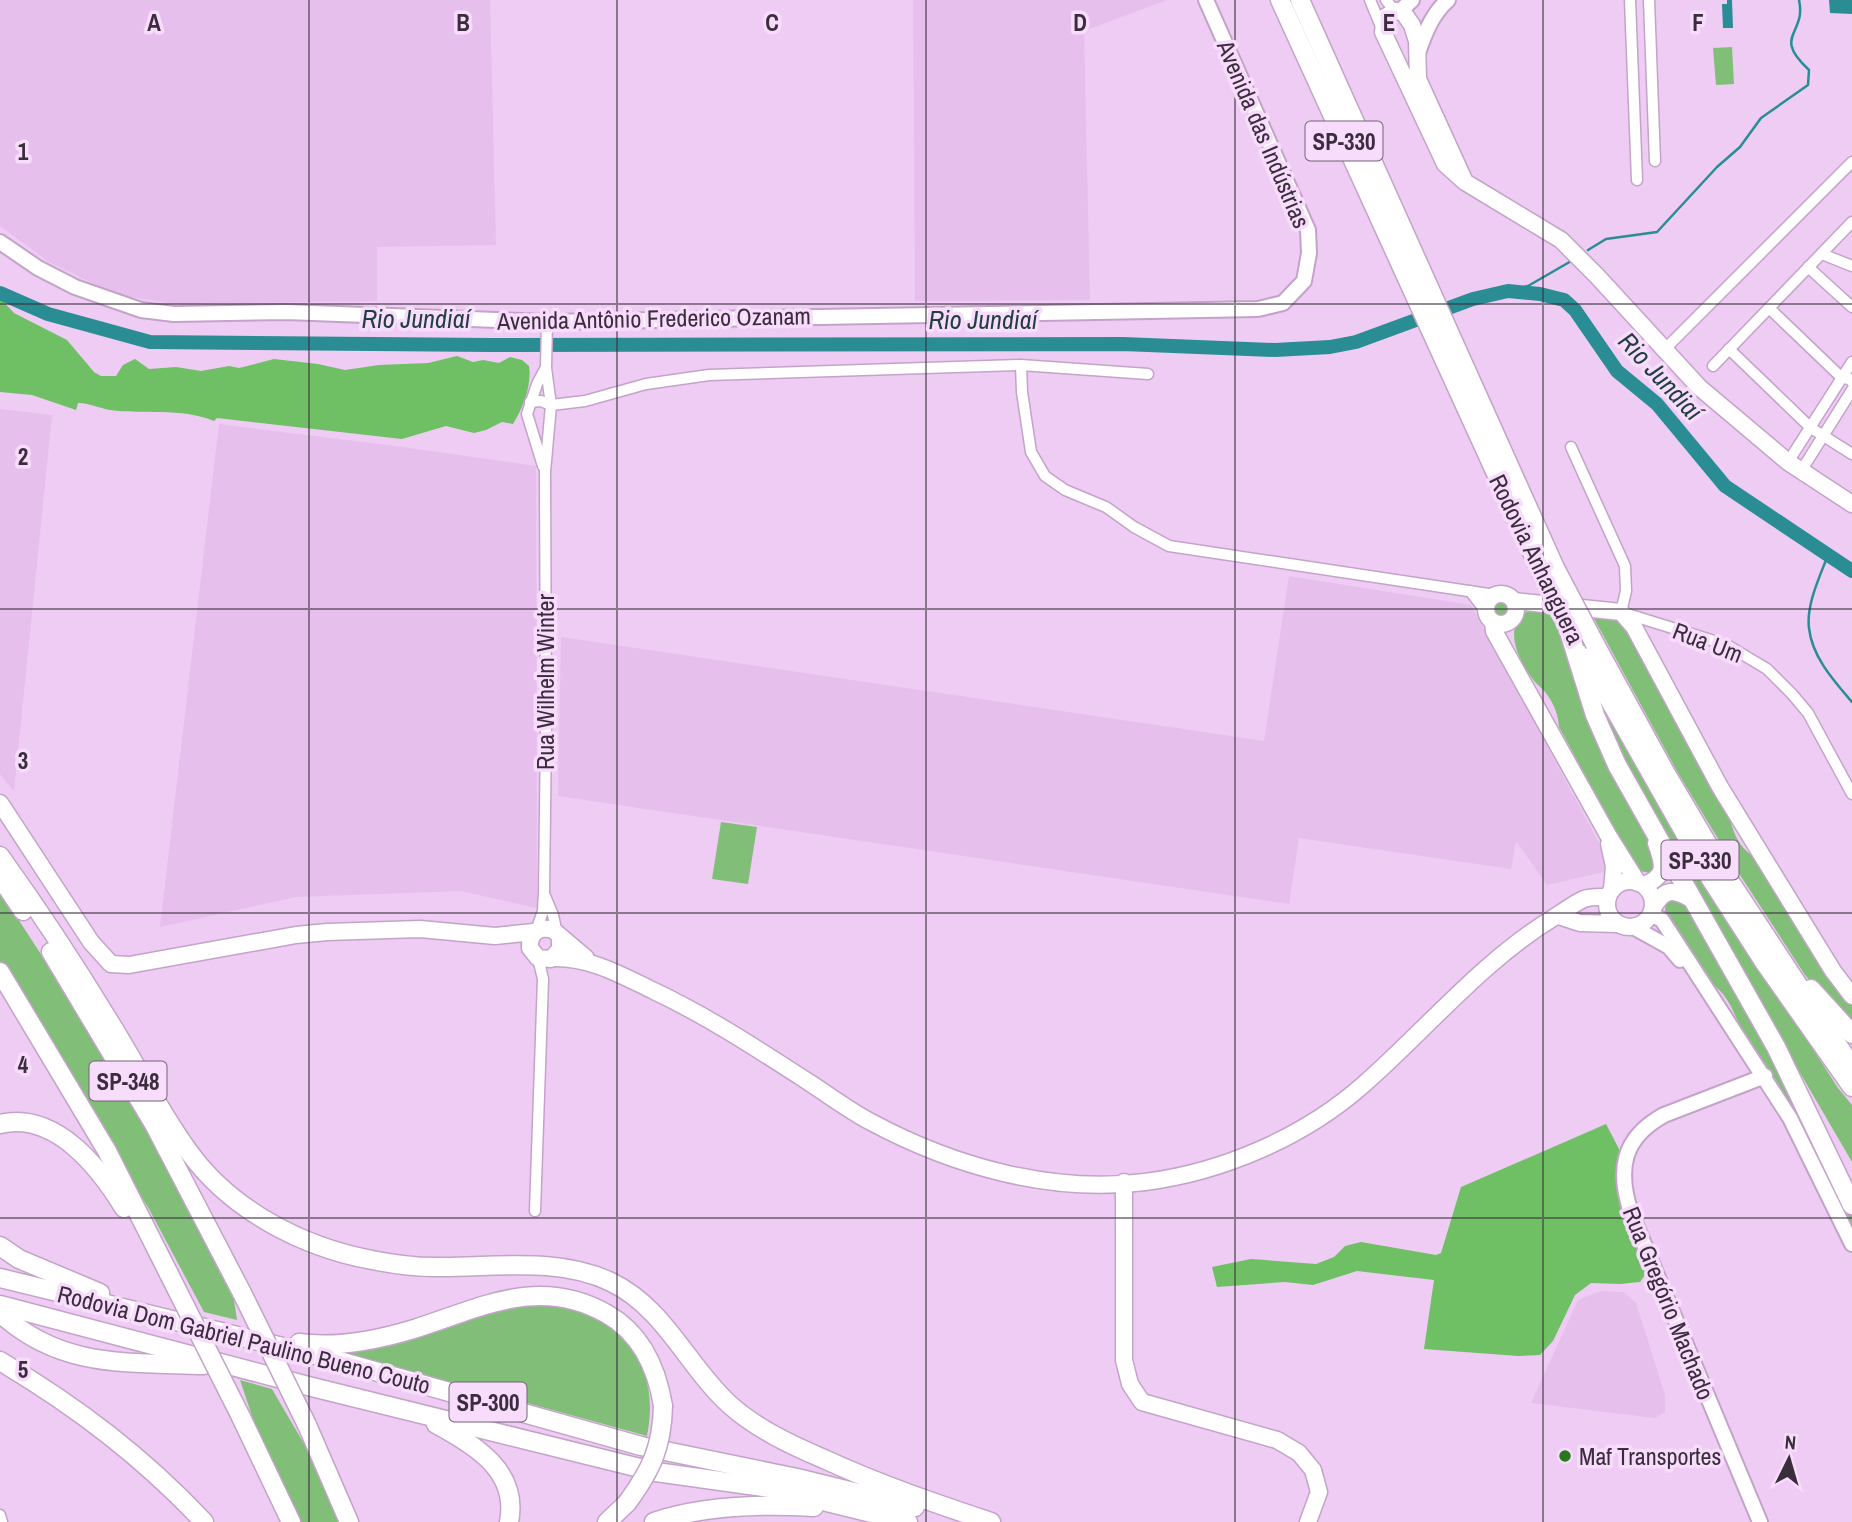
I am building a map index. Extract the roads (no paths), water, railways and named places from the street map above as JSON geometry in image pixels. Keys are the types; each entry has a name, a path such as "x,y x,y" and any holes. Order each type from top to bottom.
{"highway":[{"name":"Rodovia Anhanguera","path":"1280,0 1446,345 1548,570 1566,622 1712,881 1852,1087"},
{"name":"Rodovia Anhanguera","path":"1300,0 1415,278"},
{"name":"Rodovia Anhanguera","path":"1548,570 1595,644 1664,770 1747,910 1852,1067"},
{"path":"1566,622 1606,742 1650,828 1852,1175"},
{"path":"0,856 108,1019 190,1152 215,1182 262,1218 298,1237 337,1252 369,1260 435,1267 547,1266 594,1275 612,1282 639,1298 662,1322 715,1389 732,1406 770,1433 854,1474 991,1522"},
{"name":"SP-348","path":"0,877 49,948 155,1126 243,1293 335,1485 349,1522"},
{"path":"1747,910 1802,979 1852,1034"},
{"name":"SP-348","path":"0,972 107,1151 290,1522"},
{"path":"1776,1047 1852,1205"},
{"path":"0,1124 19,1121 36,1124 55,1132 73,1146 113,1190 135,1226 165,1266"},
{"path":"0,1246 19,1259 59,1277 165,1319"},
{"name":"Rodovia Dom Gabriel Paulino Bueno Couto","path":"0,1278 332,1359 642,1446 797,1478 976,1522"},
{"path":"234,1336 306,1344 339,1344 405,1331 494,1301 547,1295 572,1298 592,1306 613,1317 633,1336 652,1364 659,1382 663,1406 663,1428 648,1473 626,1503 607,1522"},
{"name":"Rodovia Dom Gabriel Paulino Bueno Couto","path":"0,1305 418,1414 656,1472 770,1488 908,1522"},
{"path":"0,1313 45,1345 67,1354 97,1360 237,1367"},
{"path":"0,1361 55,1394 114,1437 175,1491 205,1522"},
{"path":"418,1414 464,1439 495,1465 504,1478 509,1496 509,1522"},
{"path":"335,1485 358,1522"},
{"path":"654,1522 682,1514 720,1509 786,1506 819,1508 879,1522"}],"main road":[{"path":"1426,111 1419,79 1416,41 1402,4 1385,17 1383,32 1395,57 1465,182 1561,240 1699,387 1795,467 1852,504"},
{"path":"1395,57 1407,60 1417,57"},
{"path":"1495,595 1504,594 1503,614 1494,631 1608,835 1650,893 1652,911"},
{"path":"1503,614 1537,603 1621,612 1633,627 1720,787 1765,862 1833,971 1852,996"},
{"path":"0,803 91,942 111,964 129,965 296,935 327,932 420,929 495,936 535,932 547,928 591,961 694,1009 869,1121 910,1141 950,1158 994,1171 1038,1179 1093,1184 1144,1182 1193,1171 1284,1139 1361,1087 1522,937 1586,898 1610,893 1624,882 1641,884 1658,878 1662,868 1650,828"},
{"path":"1608,835 1614,866 1608,912 1625,925"},
{"path":"1558,916 1580,923 1625,925 1647,920 1658,899 1670,891 1679,892 1693,900"},
{"path":"535,932 530,947 544,958"},
{"path":"495,936 544,958 569,957 591,961"},
{"path":"544,958 560,949 559,936"},
{"path":"1124,1182 1124,1360 1130,1384 1142,1402 1277,1440 1299,1453 1313,1470 1319,1492 1308,1522"}],"street":[{"name":"Avenida das Indústrias","path":"1206,0 1308,230 1309,253 1304,281 1283,303"},
{"path":"1370,0 1383,32"},
{"path":"1417,57 1426,30 1439,8 1448,0"},
{"path":"1630,0 1637,180"},
{"path":"1649,0 1655,161"},
{"path":"1636,149 1655,149"},
{"path":"1664,350 1852,162"},
{"path":"1713,366 1852,222"},
{"name":"Avenida Antônio Frederico Ozanam","path":"0,242 38,268 75,287 111,301 156,313 230,315 286,312 547,328 1258,309 1283,303"},
{"path":"1822,254 1852,266"},
{"path":"1808,267 1852,307"},
{"path":"1769,307 1850,385"},
{"path":"545,472 551,405 546,366 547,328"},
{"path":"1729,349 1811,428 1852,454"},
{"path":"1795,467 1823,436 1850,385 1852,362"},
{"path":"530,402 541,401 551,405 585,401 646,384 709,375 1021,365 1148,373"},
{"path":"1021,365 1031,452 1045,476 1065,490 1106,507 1169,547 1495,595"},
{"path":"545,472 527,414 546,366"},
{"path":"1795,467 1811,428 1850,385"},
{"path":"528,424 544,427 550,424"},
{"path":"1570,447 1625,566 1626,591 1621,612"},
{"name":"Rua Wilhelm Winter","path":"535,932 543,911 544,892 545,472"},
{"path":"1469,591 1503,614"},
{"name":"Rua Um","path":"1621,612 1727,645 1766,669 1808,713 1852,794"},
{"name":"Rua Wilhelm Winter","path":"544,892 559,936"},
{"path":"1652,911 1662,920 1686,955 1691,967 1765,1076 1790,1118 1852,1244"},
{"path":"1625,925 1669,947 1691,967"},
{"path":"535,1212 544,958"},
{"name":"Rua Gregório Machado","path":"1760,1522 1631,1213 1622,1175 1630,1147 1649,1123 1765,1076"},
{"path":"0,1515 2,1522"}],"waterway":[{"path":"1588,250 1606,239 1657,232 1717,167 1740,147 1761,118 1808,85 1809,70 1798,58 1791,42 1799,21 1799,0"},
{"path":"1508,291 1528,286 1573,260"},
{"name":"Rio Jundiaí","path":"0,293 48,314 150,342 491,345 1123,344 1275,350 1330,347 1356,342 1473,299 1508,291 1540,294 1564,300 1575,310 1617,371 1657,404 1725,486 1852,571"},
{"path":"1828,555 1812,600 1809,628 1819,659 1852,702"}],"place":[{"name":"Maf Transportes","path":"1565,1456"}]}
